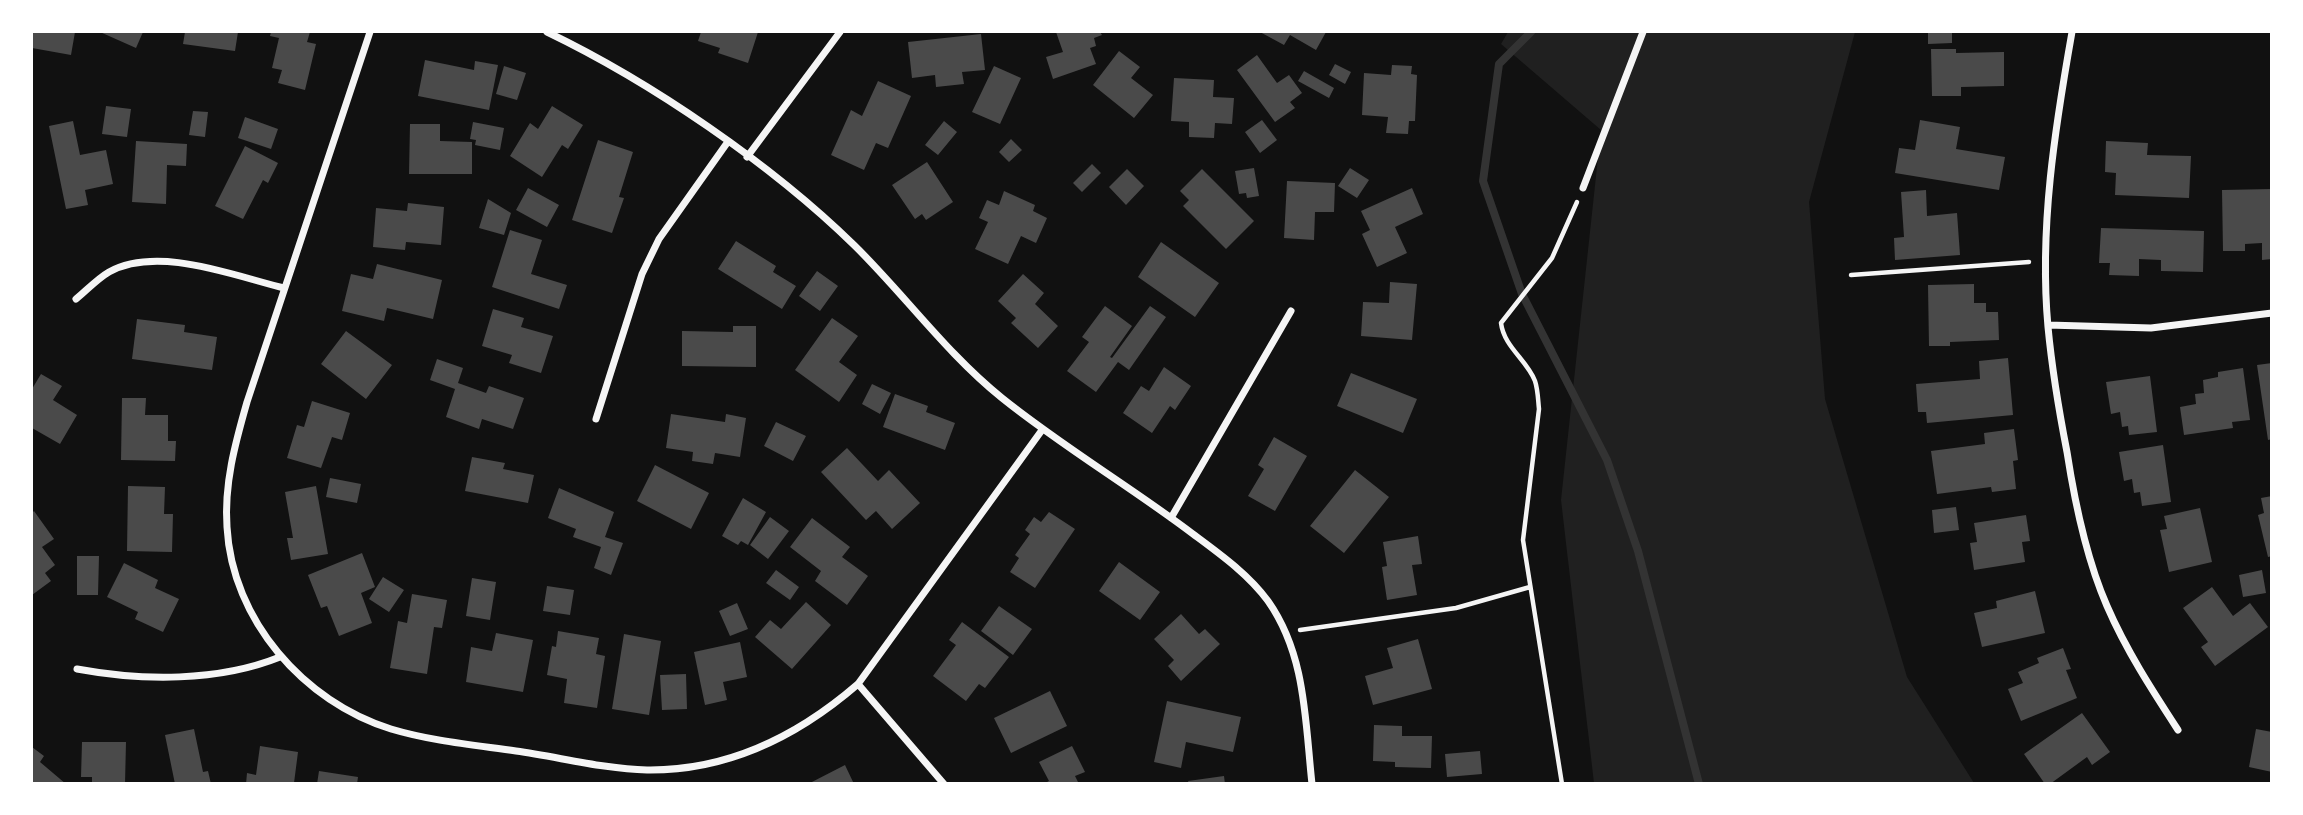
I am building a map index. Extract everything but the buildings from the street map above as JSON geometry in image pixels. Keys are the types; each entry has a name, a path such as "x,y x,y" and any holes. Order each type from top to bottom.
{"street":[{"path":"370,32 284,288 232,454 227,495 227,528 232,562 249,606 280,657 299,677 358,716 421,737 645,770 718,763 754,751 828,709 858,684 1042,430"},
{"path":"547,32 642,84 747,157 851,242 998,395 1042,430 1171,518 1244,573 1267,600 1287,632 1300,670 1312,783"},
{"path":"747,157 841,32"},
{"path":"1583,188 1643,32"},
{"path":"2072,32 2049,178 2048,260 2048,325 2072,484 2106,605 2138,668 2178,730"},
{"path":"596,419 642,274 659,239 727,143"},
{"path":"76,299 108,272 127,264 151,261 175,262 284,288"},
{"path":"1171,518 1291,311"},
{"path":"2048,325 2151,328 2272,313"},
{"path":"77,669 134,676 225,673 254,668 280,657"},
{"path":"858,684 944,783"}],"path":[{"path":"1562,783 1523,540 1539,409 1538,392 1534,379 1503,335 1502,323 1552,258 1583,188"},
{"path":"1851,275 2048,260"},
{"path":"1287,632 1456,608 1530,587"}],"shaded area":[{"path":"1508,32 1855,32 1809,202 1825,399 1907,677 1974,783 1594,783 1561,500 1601,130 1501,44"}],"waterway":[{"path":"1531,32 1499,64 1483,181 1522,294 1607,460 1638,551 1699,784"}]}
